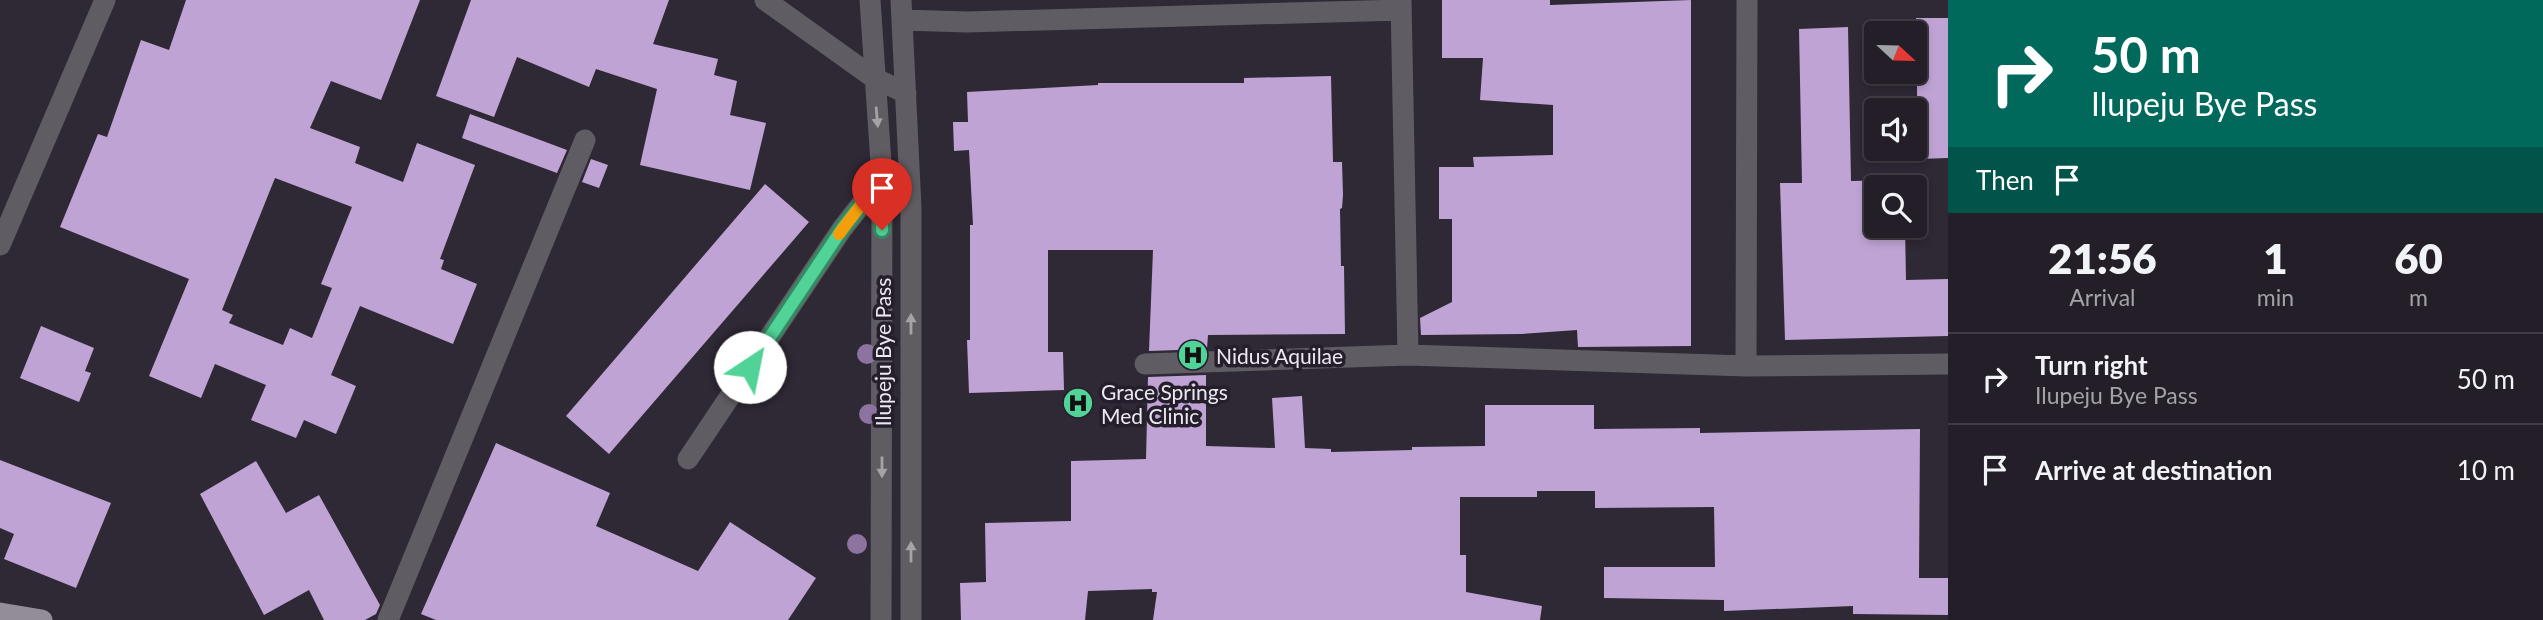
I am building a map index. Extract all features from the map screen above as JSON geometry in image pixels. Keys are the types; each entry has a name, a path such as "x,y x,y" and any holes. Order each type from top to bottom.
{"main road":[{"path":"0,613 42,620"}],"street":[{"path":"0,245 105,0"},
{"path":"765,0 874,78 906,93"},
{"name":"Ilupeju Bye Pass","path":"870,0 882,178 881,620"},
{"path":"1746,366 1747,0"},
{"path":"901,10 967,22 1401,5 1408,355"},
{"name":"Ilupeju Bye Pass","path":"901,10 911,208 911,620"},
{"path":"388,620 585,140"},
{"path":"688,459 842,229 882,178"},
{"path":"1145,364 1408,355 1746,366 1948,364"}],"building":[{"path":"186,0 420,0 381,100 331,81 310,128 360,147 355,163 403,182 417,143 475,165 440,259 444,260 441,269 477,284 453,344 360,306 331,375 356,386 336,434 304,420 296,438 251,420 266,385 215,364 201,398 149,376 189,279 60,227 98,134 107,137 141,40 169,50","holes":["275,178 352,207 321,284 332,288 312,338 290,328 283,345 229,323 233,315 222,310"]},
{"path":"471,0 669,0 653,44 718,59 714,75 737,81 730,115 766,123 750,190 640,165 657,89 596,69 589,87 517,57 494,117 436,96"},
{"path":"1442,0 1550,0 1550,5 1691,0 1691,346 1578,347 1577,330 1521,334 1421,335 1420,318 1452,302 1452,219 1439,219 1439,167 1474,167 1473,157 1553,155 1553,105 1480,100 1483,58 1442,58"},
{"path":"1916,18 1948,18 1948,158 1927,159 1927,98 1917,98 1917,84 1927,84 1927,21 1916,21"},
{"path":"1848,27 1851,181 1864,181 1864,238 1905,238 1906,280 1948,279 1948,336 1785,340 1780,183 1802,183 1799,29"},
{"path":"1331,76 1333,162 1342,162 1343,195 1340,209 1345,334 1208,335 1207,349 1149,351 1153,250 1048,250 1048,352 1063,352 1064,390 969,393 967,340 970,340 970,225 973,225 969,150 954,151 953,122 968,122 967,92 1098,83 1244,83 1244,78"},
{"path":"470,114 567,150 557,173 462,138"},
{"path":"591,159 608,165 599,188 582,182"},
{"path":"765,184 809,222 609,454 566,416"},
{"path":"41,326 94,348 85,371 91,373 79,402 20,378"},
{"path":"1206,375 1206,446 1275,448 1272,398 1302,396 1305,448 1331,449 1331,452 1485,446 1485,405 1594,405 1594,429 1700,428 1700,433 1920,429 1919,578 1948,578 1948,615 1853,614 1853,606 1724,611 1724,600 1604,598 1604,567 1715,567 1714,507 1595,508 1595,491 1537,491 1537,497 1460,497 1460,555 1466,555 1466,592 1542,606 1540,620 1153,620 1157,592 1152,592 1152,589 1088,591 1085,620 961,620 960,583 986,582 985,523 1071,521 1071,461 1146,459 1148,377"},
{"path":"496,443 610,493 596,526 698,571 730,522 816,578 788,620 436,620 421,614"},
{"path":"0,460 111,503 76,588 4,559 14,534 0,528"},
{"path":"256,461 286,513 319,495 380,605 376,614 365,620 324,620 309,590 264,615 200,494"}],"slow traffic":[{"path":"839,234 873,189"}],"place":[{"name":"Nidus Aquilae","path":"1193,355"},
{"name":"Grace Springs Med Clinic","path":"1078,403"}],"route":[{"path":"750,367 842,229 882,178 882,230"}]}
